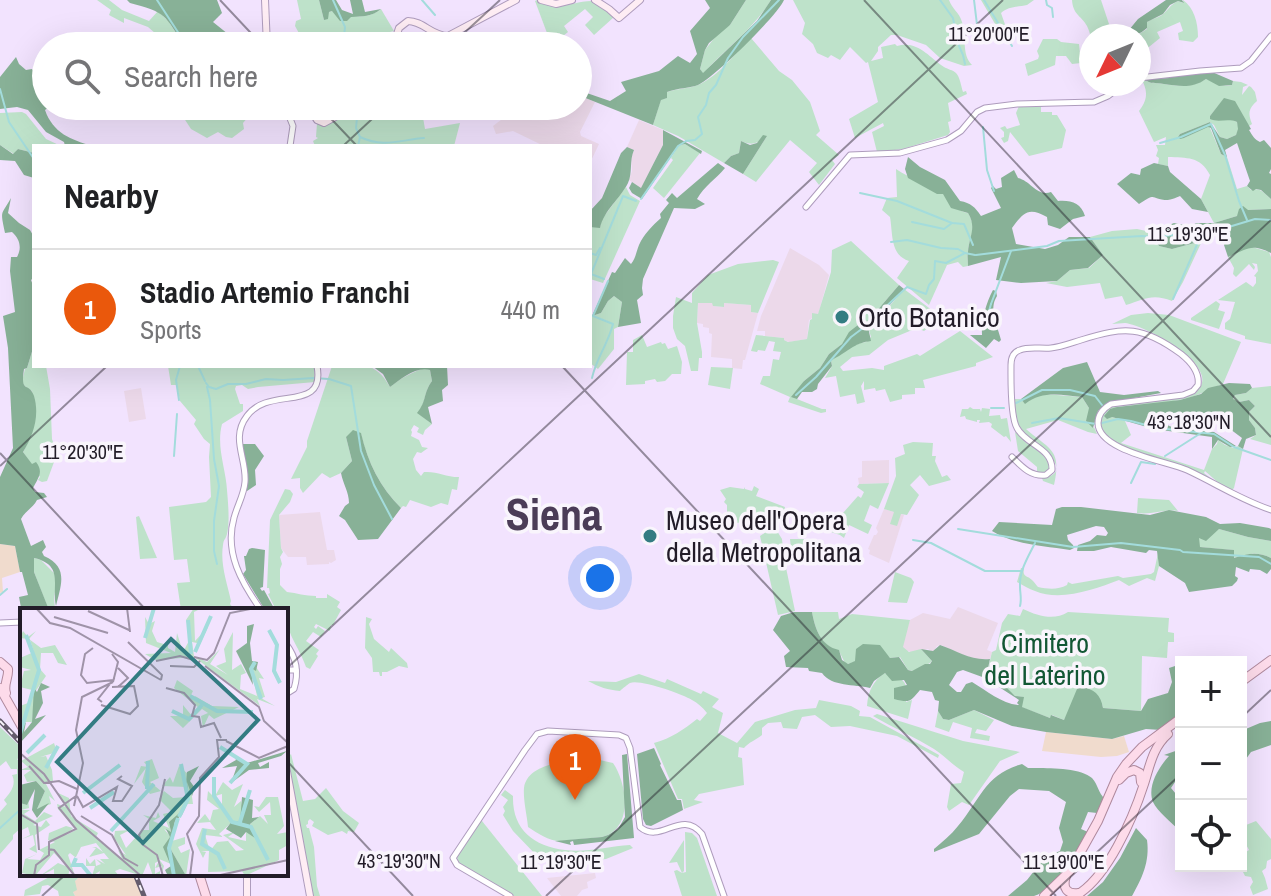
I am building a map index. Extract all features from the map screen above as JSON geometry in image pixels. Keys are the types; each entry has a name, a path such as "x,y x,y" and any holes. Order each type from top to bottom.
{"main road":[{"path":"265,0 266,32"},
{"path":"456,32 516,0"},
{"path":"541,0 556,4 572,0"},
{"path":"595,0 619,18 640,0"},
{"path":"398,32 408,21 417,22 433,32"},
{"path":"1247,679 1271,660"},
{"path":"0,662 8,669 8,676 2,684 20,723"},
{"path":"1247,681 1271,667"},
{"path":"1044,896 1066,876 1098,821 1118,775 1133,756 1175,725"},
{"path":"1066,876 1064,885 1071,894 1078,895 1091,884 1116,849 1139,798 1157,746 1175,727"},
{"path":"1111,793 1122,776 1136,770 1142,777 1139,798"},
{"path":"288,777 310,896"},
{"path":"200,876 206,896"}],"street":[{"path":"1151,77 1241,68 1251,61 1271,36"},
{"path":"806,207 850,155 900,153 944,141 956,135 975,114 985,108 1091,102 1106,96"},
{"path":"290,144 291,120"},
{"path":"1012,457 1035,475 1045,476 1052,470 1049,456 1022,435 1014,423 1011,361 1016,352 1025,348 1054,347 1105,333 1139,331 1186,358 1197,372 1198,385 1183,395 1111,404 1099,416 1100,432 1121,448 1183,468 1245,501 1271,510"},
{"path":"260,608 240,578 232,549 233,521 245,480 239,448 240,429 249,413 260,403 307,395 314,390 317,368"},
{"path":"288,647 294,657 296,670 295,688 288,694"},
{"path":"288,670 296,670"},
{"path":"510,896 457,865 454,855 525,750 538,733 545,731 627,738 642,830 655,833 677,825 693,826 702,834 724,896"}],"shaded area":[{"path":"501,120 586,120 581,136 599,144 592,159 592,144 540,144 513,131 496,134 493,126"},
{"path":"639,120 663,130 664,138 641,189 629,180 634,151 627,147"},
{"path":"790,248 819,265 829,275 818,315 809,320 807,339 789,342 784,338 765,336 765,331 757,331"},
{"path":"698,302 723,307 724,303 751,305 751,312 758,313 742,369 732,368 732,359 711,357 712,334 709,328 697,323"},
{"path":"141,388 146,419 129,422 124,391"},
{"path":"889,460 889,483 859,484 862,461"},
{"path":"884,509 904,515 889,563 869,554 868,549 878,532 876,528"},
{"path":"320,512 327,550 334,550 336,560 329,564 307,565 306,557 288,557 281,548 279,515"},
{"path":"0,544 15,546 20,572 2,578 3,592 0,593"},
{"path":"958,607 998,623 987,650 992,652 990,659 967,657 941,645 933,652 928,649 904,650 902,644 910,620 923,613 950,619"},
{"path":"1046,732 1112,739 1124,736 1129,752 1101,757 1042,751"},
{"path":"595,873 596,878 587,882 588,888 577,896 561,896 547,878"},
{"path":"134,876 142,896 75,896 73,892 78,878"}],"green space":[{"path":"97,0 109,0 122,10 149,21 158,11 175,32 154,32 124,18 124,23 109,15 111,10"},
{"path":"127,0 217,0 222,13 213,22 226,32 176,32 158,12"},
{"path":"297,0 319,0 324,20 332,11 363,16 381,9 394,31 298,32 296,21 301,19"},
{"path":"319,0 336,0 342,10 353,14 350,0 362,0 365,12 381,9 370,15 351,17 347,21 340,21 332,11 324,20"},
{"path":"705,0 746,0 730,25 709,43 700,69 703,73 757,21 771,0 784,0 758,32 706,80 695,86 667,92 653,125 592,101 592,95 610,101 626,91 621,82 659,71 678,56 690,63 697,54 690,31 710,8"},
{"path":"746,0 771,0 748,30 703,74 700,69 705,50 719,32 730,25"},
{"path":"793,0 949,0 962,22 966,56 972,65 964,66 940,58 926,45 897,35 891,35 878,47 871,61 883,58 881,47 911,45 956,73 963,92 967,94 948,103 951,121 948,122 948,135 903,149 877,152 872,132 884,126 883,123 855,138 849,119 878,102 868,62 850,47 840,60 817,53 813,44 802,34 805,23"},
{"path":"981,0 1034,0 1001,13 1009,36 1001,34"},
{"path":"1072,0 1101,0 1109,24 1085,24 1074,9"},
{"path":"1166,0 1182,0 1184,3 1178,1 1170,5 1163,14 1147,24 1134,24"},
{"path":"1183,0 1195,16 1198,37 1193,42 1179,40 1178,33 1183,31 1180,22 1157,32 1160,38 1151,45 1151,24 1147,22 1162,15 1178,1 1183,3"},
{"path":"535,1 560,6 594,1 614,17 594,35 585,25 593,17 585,9 564,26 568,32 547,32"},
{"path":"751,38 810,102 820,131 816,135 839,155 832,160 835,164 819,185 809,172 817,163 790,140 756,182 743,174 767,136 754,143 741,141 739,153 724,163 653,125 661,99 667,98 667,92 706,81"},
{"path":"1043,39 1079,44 1079,63 1072,64 1066,56 1056,56 1055,65 1028,76 1025,64 1038,59 1037,51"},
{"path":"16,57 26,70 32,69 32,115 28,110 17,107 0,109 0,77"},
{"path":"1212,72 1233,81 1232,85 1219,86 1206,79 1191,86 1151,83 1151,79"},
{"path":"1206,79 1224,86 1232,85 1233,81 1241,82 1248,85 1243,87 1242,95 1251,87 1257,101 1250,111 1252,124 1249,126 1229,100 1224,99 1210,116 1214,120 1231,119 1237,122 1239,129 1236,135 1227,139 1220,137 1210,122 1178,137 1184,138 1208,126 1221,154 1227,157 1237,189 1247,186 1251,190 1262,191 1271,199 1271,209 1248,210 1214,223 1201,199 1210,175 1202,164 1192,159 1168,157 1168,166 1158,164 1156,145 1165,145 1166,137 1154,142 1139,111 1146,96 1151,96 1151,83 1181,86"},
{"path":"1224,98 1235,101 1254,137 1260,142 1264,140 1271,148 1271,199 1261,190 1253,191 1247,186 1250,181 1237,143 1225,150 1227,157 1221,154 1211,128 1184,138 1178,137 1210,122 1220,137 1227,139 1236,135 1237,122 1210,119"},
{"path":"1019,106 1043,106 1041,112 1057,115 1066,130 1062,148 1029,156 1010,132 1008,141 1004,143 1001,138 1004,132 1000,128 1020,125 1016,113"},
{"path":"0,113 26,114 46,139 57,144 32,144 32,152 18,149 14,154 0,145"},
{"path":"36,120 50,120 70,138 87,144 64,144 46,132"},
{"path":"185,120 246,120 244,129 232,138 218,132 207,138 191,129"},
{"path":"333,120 423,120 425,129 460,123 455,144 314,144 313,141 318,138 317,123 326,124"},
{"path":"663,130 702,151 701,154 685,144 679,145 642,199 629,188 632,182 641,188 663,145"},
{"path":"763,135 767,136 743,174 724,163 739,153 741,141 750,145 757,143"},
{"path":"685,144 700,153 664,198 653,188 673,160 671,158 679,145"},
{"path":"0,145 13,154 18,149 32,152 32,177 24,175 15,161 0,160"},
{"path":"627,147 634,150 628,183 600,228 592,227 592,209 602,198 621,153"},
{"path":"908,157 945,180 960,201 972,206 981,216 1001,208 991,188 1002,187 1001,178 1014,170 1018,178 1038,191 1051,192 1058,201 1078,205 1085,216 1073,219 1060,229 1048,225 1047,217 1035,212 1026,213 1012,228 1016,244 1045,249 1069,237 1090,237 1103,255 1088,268 1070,270 1057,281 1021,283 996,280 1001,257 968,266 971,218 968,213 951,208 943,194 937,194 908,178 905,169"},
{"path":"718,163 725,168 697,199 705,204 695,209 674,208 643,279 643,295 637,300 641,323 618,327 622,302 614,296 601,313 592,316 612,272 615,273 625,258 631,264 643,237 661,218 660,214 669,203 666,200 672,193 677,198"},
{"path":"1154,163 1168,166 1170,172 1201,199 1208,212 1192,209 1180,196 1168,200 1152,197 1139,204 1117,184 1131,173 1140,175 1141,169"},
{"path":"896,169 942,193 957,208 968,213 972,224 968,266 963,267 958,262 947,265 929,305 897,278 909,261 895,249 890,217 882,210 887,198 897,197"},
{"path":"626,187 630,195 640,201 603,283 592,280 592,227 600,227 602,219"},
{"path":"11,198 8,213 32,234 32,352 23,377 24,385 34,396 36,418 23,452 40,469 33,488 35,492 44,493 47,497 37,500 21,519 31,546 43,540 46,547 42,552 44,556 52,560 60,571 56,606 53,571 44,561 34,558 34,572 48,608 21,608 19,597 28,595 15,546 0,544 0,477 13,448 8,348 3,316 15,312 11,257 17,257 20,247 12,232 5,233 3,211"},
{"path":"1243,206 1248,210 1271,209 1271,253 1254,248 1228,257 1224,245 1226,232 1172,249 1159,246 1151,232 1174,223 1189,226 1214,223 1237,216"},
{"path":"1137,229 1151,232 1159,246 1172,249 1202,241 1172,301 1154,297 1126,305 1122,296 1105,299 1100,283 1067,287 1046,283 1057,281 1070,270 1089,268 1103,255 1090,237"},
{"name":"Orto Botanico","path":"851,241 899,285 869,320 858,325 829,354 820,368 804,381 797,399 826,409 821,413 788,402 790,397 760,384 763,376 770,376 773,359 779,360 781,352 773,351 775,342 769,341 765,351 751,351 756,335 784,338 788,342 807,339 812,313 818,314 831,272 832,250"},
{"path":"1252,247 1269,252 1271,257 1271,344 1245,339 1245,336 1225,329 1235,302 1218,300 1246,282 1253,287 1256,283 1257,264 1252,263 1254,270 1249,264 1236,277 1228,257"},
{"path":"779,262 758,313 751,312 751,305 724,303 724,307 698,303 697,323 702,358 699,358 698,371 691,371 685,346 677,339 673,328 676,297 692,303 692,293 708,275 738,264"},
{"path":"899,285 904,289 888,307 897,319 887,323 876,321 868,327 871,341 855,346 831,361 832,366 817,389 802,392 797,399 791,397 820,368 829,354 842,344 849,332 869,320"},
{"path":"904,289 941,317 924,331 917,328 888,340 869,355 852,357 840,367 843,371 884,370 884,366 917,354 920,356 960,331 993,357 976,363 976,366 923,380 925,388 915,388 915,394 902,395 902,399 890,402 885,389 864,390 864,381 861,386 865,402 857,404 855,394 840,397 836,376 825,378 832,366 831,361 847,349 866,342 871,337 868,327 876,321 882,323 897,316 888,308"},
{"path":"993,290 997,296 994,312 1001,340 994,339 986,348 970,335 982,335 984,312"},
{"path":"614,296 622,302 618,327 614,329 614,349 598,369 592,364 592,316 601,313"},
{"path":"1216,301 1220,304 1218,310 1225,312 1219,329 1191,320 1191,318"},
{"path":"1131,315 1169,315 1241,342 1223,384 1180,400 1117,407 1112,417 1125,421 1131,435 1121,443 1204,470 1218,440 1234,448 1238,446 1243,449 1231,491 1205,471 1218,484 1185,467 1117,443 1100,426 1101,416 1110,407 1190,395 1201,386 1202,375 1195,364 1167,341 1136,326 1112,324"},
{"path":"642,335 647,347 661,342 668,349 677,346 682,362 681,374 672,374 665,381 657,382 655,379 645,381 645,384 626,385 627,352 633,352 633,340"},
{"path":"32,352 32,368 46,368 50,389 52,439 57,454 47,481 42,482 23,452 34,423 32,391 23,380"},
{"path":"1087,362 1100,392 1124,395 1161,393 1107,403 1098,411 1093,428 1086,421 1089,408 1082,397 1045,395 1025,404 1021,399 1063,368"},
{"path":"711,367 733,368 730,389 708,385"},
{"path":"168,368 314,368 315,382 248,389 242,385 236,386 243,411 222,424 221,449 229,518 222,559 233,608 181,608 177,583 190,582 187,559 174,560 169,507 206,502 211,497 210,444 180,401 177,385 171,385"},
{"path":"331,368 372,368 390,387 425,368 430,370 432,381 418,413 432,424 423,435 417,432 419,428 414,425 411,430 411,436 419,440 422,447 428,448 417,452 413,459 421,476 429,472 459,477 457,490 452,489 448,505 441,503 431,507 410,500 406,507 401,508 376,474 361,434 346,437 352,461 341,473 330,478 322,473 303,493 300,478 291,479"},
{"path":"375,368 447,368 448,385 442,390 443,401 428,407 432,424 417,413 432,381 430,370 414,372 390,387 383,374"},
{"path":"1229,383 1250,384 1252,388 1235,395 1233,399 1239,402 1249,400 1255,406 1249,412 1249,420 1256,435 1246,439 1243,449 1238,446 1242,438 1226,426 1200,419 1167,414 1162,423 1214,432 1236,446 1230,447 1218,440 1212,449 1212,437 1154,429 1104,416 1117,407 1180,400"},
{"path":"1271,386 1271,445 1250,439 1256,435 1249,420 1249,412 1255,406 1249,400 1233,400 1235,395 1252,388"},
{"path":"1044,394 1082,397 1097,434 1058,420 1026,429 1052,451 1056,468 1049,455 1021,430 1015,415 1014,399 1025,403"},
{"path":"970,407 981,412 982,408 990,409 989,416 1007,418 1011,442 989,422 979,423 980,420 977,422 960,417 962,409"},
{"path":"353,430 361,433 376,474 401,508 378,539 358,540 339,516 349,503 341,473 352,461 346,437"},
{"path":"1015,432 1048,459 1051,467 1048,472 1037,473 1037,467 1018,451"},
{"path":"933,443 932,456 936,456 942,477 947,475 951,480 929,486 920,475 910,485 919,495 907,515 901,514 897,526 890,524 894,512 884,509 896,476 895,458 905,454 903,445"},
{"path":"242,444 255,444 264,456 255,470 256,485 247,491 247,474"},
{"path":"1056,470 1054,485 1043,481 1042,478 1053,475"},
{"path":"889,483 878,509 870,505 864,521 872,525 868,534 849,525 844,538 825,530 811,517 819,515 820,519 828,518 832,522 838,513 843,518 846,515 843,513 864,492 857,487 859,484"},
{"path":"754,486 759,489 756,496 785,507 783,515 737,523 727,515 726,499 720,490 745,487 752,491"},
{"path":"285,489 290,490 293,494 290,502 279,515 283,552 280,557 280,585 287,592 316,598 327,598 327,594 340,602 337,607 341,610 330,631 316,624 316,629 318,626 325,631 321,637 313,632 306,641 319,650 310,669 306,667 290,633 288,608 275,608 268,594 270,520"},
{"path":"1138,498 1169,500 1178,511 1137,513"},
{"path":"1056,509 1150,515 1169,510 1206,517 1220,524 1240,523 1269,528 1271,541 1219,529 1206,541 1199,538 1200,547 1234,550 1234,558 1257,554 1271,558 1271,569 1267,574 1236,567 1235,576 1238,578 1232,586 1189,592 1185,583 1159,566 1157,551 1149,550 1146,553 1111,547 1077,551 1078,545 1097,535 1106,536 1108,533 1104,527 1096,526 1067,535 1074,548 1070,550 1020,542 992,531 999,522 1052,525"},
{"path":"139,516 157,558 140,559 136,517"},
{"path":"1219,529 1271,541 1271,558 1256,554 1233,558 1233,550 1199,547 1199,537"},
{"path":"769,530 777,531 782,539 795,611 778,615 760,536"},
{"path":"790,539 804,539 805,546 815,550 817,545 830,549 830,552 837,553 834,563 805,561 804,556 792,557"},
{"path":"249,549 265,550 263,587 260,588 274,608 264,608 243,574 246,570 244,556"},
{"path":"1158,553 1155,581 1147,578 1129,586 1119,580 1067,595 1045,594 1017,582 1021,568 1038,587 1049,589 1064,587 1068,582 1151,574"},
{"path":"34,558 41,560 55,574 55,608 48,608 34,572"},
{"path":"895,572 914,582 907,603 888,602"},
{"name":"Cimitero del Laterino","path":"1023,609 1052,617 1068,612 1169,618 1168,632 1174,633 1174,642 1168,642 1167,658 1142,656 1141,711 1103,708 1102,704 1070,709 1064,720 1021,707 1023,697 1015,696 987,673 1002,623 1008,614 1020,616"},
{"path":"812,612 838,612 839,619 852,614 910,620 903,647 909,652 921,649 932,661 913,671 908,670 900,657 890,658 883,652 845,663 839,651 820,636"},
{"path":"812,612 820,636 828,645 839,650 842,660 848,664 855,661 856,649 863,644 880,645 890,658 899,657 912,671 932,661 921,649 933,651 940,645 971,657 990,659 987,673 1007,682 1006,687 1015,696 1024,697 1022,707 1064,720 1080,687 1096,693 1103,708 1141,711 1148,699 1168,693 1172,682 1169,668 1175,666 1175,720 1161,730 1146,729 1112,739 1012,726 974,710 949,720 943,719 938,711 939,701 935,700 932,692 920,690 907,701 894,699 894,688 907,685 904,680 892,681 885,673 870,688 837,683 808,668 786,667 784,656 790,651 773,630 781,616","holes":["963,670 985,678 1019,700 1019,705 1001,700 972,682 966,684 961,692 949,685 957,672"]},
{"path":"366,617 372,619 369,624 374,639 389,652 391,648 407,663 408,668 399,666 382,672 382,676 379,672 373,672 372,658 365,648"},
{"path":"884,673 904,682 906,702 912,700 908,719 867,706 872,687"},
{"path":"639,674 665,683 667,679 719,699 712,707 723,713 718,733 737,743 755,722 795,710 816,708 819,700 851,706 860,711 859,716 870,717 939,755 938,758 897,736 850,726 831,727 815,715 802,717 797,729 783,728 781,722 768,723 762,728 762,735 744,748 739,747 744,785 699,794 694,800 703,802 684,809 654,743 677,733 697,719 700,721 707,713 687,697 651,685 635,682 620,691 588,681 616,682"},
{"path":"974,710 994,720 986,731 977,729 975,733 990,736 989,741 970,738 972,728 953,722 949,732 935,727 938,711 943,719 949,720"},
{"path":"877,714 963,741 1020,752 1000,761 969,805 962,802 949,811 951,784 961,783 964,772 934,749 873,716"},
{"path":"1271,721 1271,745 1251,752 1247,758 1247,728"},
{"path":"0,727 20,746 20,759 17,759 20,763 20,829 0,854 0,812 7,804 4,800 12,789 12,775 17,774 17,769 11,769 6,761 0,766"},
{"path":"654,748 677,800 681,800 683,810 651,826 646,825 643,819 637,754"},
{"path":"1175,751 1175,782 1171,788 1175,793 1175,826 1155,806 1151,790 1169,756 1164,755"},
{"path":"291,754 303,801 315,799 326,788 343,811 359,823 354,832 328,835 312,826 314,822 310,819 308,821 306,825 314,847 320,896 313,896 288,762"},
{"path":"627,754 634,838 574,845 573,841 571,845 555,841 602,837 618,829 625,817 622,755"},
{"path":"583,759 613,763 618,772 625,804 619,825 602,837 560,841 547,838 528,827 524,793 527,780 548,765"},
{"path":"1022,764 1028,768 1061,769 1086,774 1094,780 1105,799 1097,813 1088,812 1081,829 1088,832 1065,869 1049,887 1034,896 1008,896 1027,880 1045,857 1060,851 1063,842 1059,828 1066,802 1049,791 1019,789 979,834 934,852 934,849 966,816 991,781"},
{"path":"505,790 513,796 516,818 521,827 543,845 573,851 630,845 633,848 606,859 547,866 546,858 539,858 513,831 503,815 503,807 508,800 501,795"},
{"path":"481,821 542,896 514,896 458,863 457,856"},
{"path":"1256,821 1271,839 1271,859 1262,871 1268,889 1253,895 1251,877 1243,872 1247,872 1249,850 1247,825"},
{"path":"1136,828 1147,840 1147,856 1132,896 1087,896 1103,882"},
{"path":"685,832 692,833 697,838 717,896 682,896 674,871 686,872"},
{"path":"684,840 684,871 682,873 677,862 669,863"},
{"path":"51,876 78,878 75,881 77,890 73,892 75,896 59,896 58,891 48,885 42,886 40,894 24,896 25,890"}],"waterway":[{"path":"157,0 178,32"},
{"path":"333,0 344,32"},
{"path":"422,0 435,15"},
{"path":"686,141 695,140 702,134 698,117 728,58 743,37 779,0"},
{"path":"940,0 959,32 959,46 965,64"},
{"path":"974,0 978,33"},
{"path":"984,0 1012,46"},
{"path":"1046,0 1052,8 1053,17"},
{"path":"0,89 9,122 32,156"},
{"path":"357,120 360,137 368,140 392,142 424,138"},
{"path":"1160,143 1211,124 1247,220"},
{"path":"983,127 987,170 994,191"},
{"path":"358,144 360,137"},
{"path":"641,199 678,146 686,141"},
{"path":"860,193 897,201 952,223 964,224 973,245"},
{"path":"592,272 623,196 636,201"},
{"path":"976,255 1047,246 1059,241 1154,237 1222,229 1255,219 1271,220"},
{"path":"912,222 944,229 952,223"},
{"path":"1173,299 1203,231"},
{"path":"891,242 907,240 975,255"},
{"path":"592,254 596,255 600,248"},
{"path":"991,304 1011,251"},
{"path":"796,395 851,337 907,287 926,294 934,279 935,261 946,263 965,253"},
{"path":"592,274 604,279"},
{"path":"592,378 613,324 593,316 608,281"},
{"path":"984,329 991,304"},
{"path":"179,368 176,380 179,400"},
{"path":"199,368 205,381"},
{"path":"206,383 216,389 228,384 266,379 313,378 351,386 361,451 392,519"},
{"path":"207,387 219,486 214,521 217,564"},
{"path":"1016,403 1042,390 1070,390 1095,396 1102,405"},
{"path":"991,408 1004,408"},
{"path":"174,456 177,414"},
{"path":"1032,423 1059,418 1096,424"},
{"path":"1102,423 1118,419 1157,428 1214,434 1234,447 1271,460"},
{"path":"1165,456 1201,433"},
{"path":"1131,483 1141,462 1155,464"},
{"path":"958,529 1073,547 1121,543 1183,552 1259,557 1271,564"},
{"path":"913,540 931,543 985,571 1021,571"},
{"path":"1020,606 1021,575 1035,543"},
{"path":"0,595 7,589"},
{"path":"0,828 20,810"}],"railway":[{"path":"0,721 20,742"},
{"path":"136,876 144,896"}],"place":[{"name":"Orto Botanico","path":"842,317"},
{"name":"Museo dell'Opera della Metropolitana","path":"650,536"},
{"name":"Stadio Artemio Franchi","path":"575,800"}],"district":[{"name":"Siena","path":"554,514"}]}
